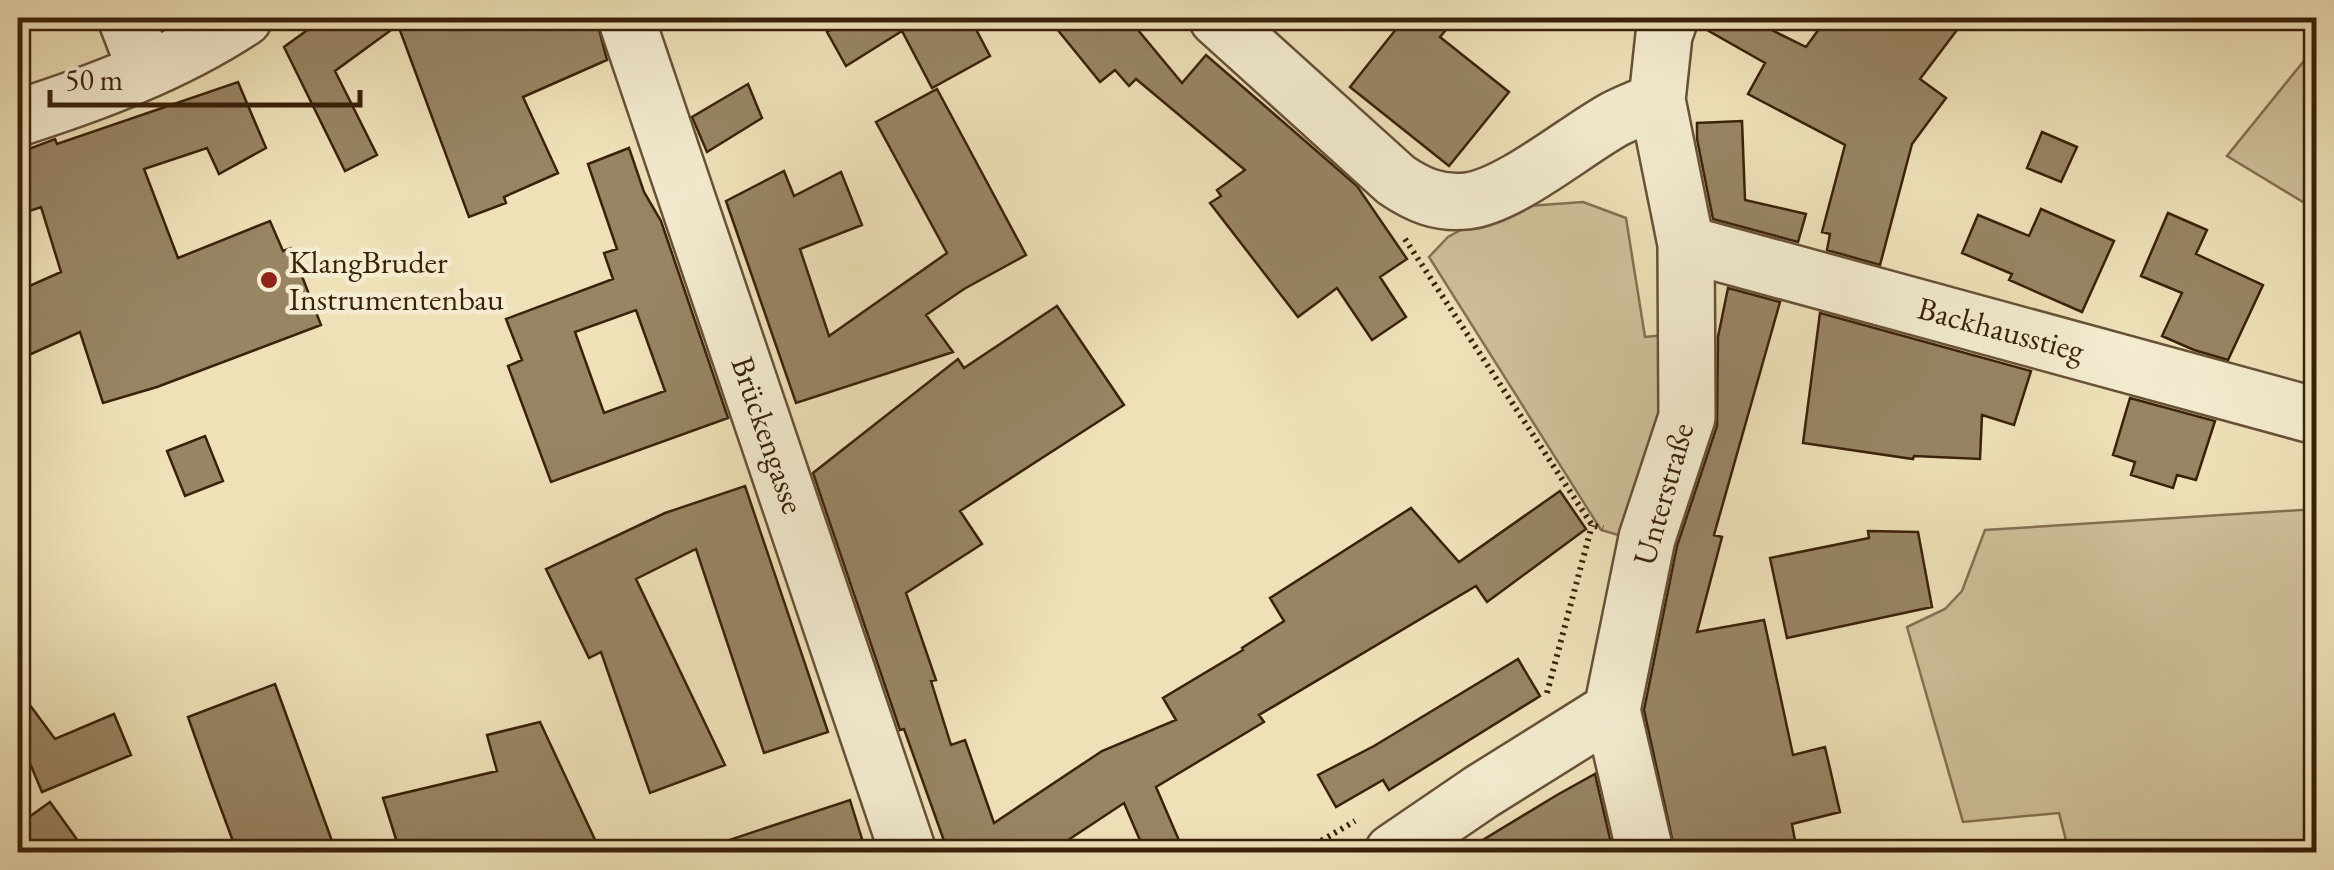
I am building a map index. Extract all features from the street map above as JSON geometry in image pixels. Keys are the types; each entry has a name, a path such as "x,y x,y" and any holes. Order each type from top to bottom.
{"street":[{"path":"126,18 146,70"},
{"path":"18,118 146,70 206,43 244,18"},
{"name":"Brückengasse","path":"626,18 908,852"},
{"path":"1217,18 1396,180 1416,194 1440,201 1470,201 1497,192 1616,119 1657,100"},
{"name":"Unterstraße","path":"1612,710 1647,538 1687,418 1686,244 1657,100 1664,35 1670,18"},
{"name":"Backhausstieg","path":"1686,244 2316,416"},
{"path":"1382,832 1481,792 1612,710 1645,852"}],"path":[{"path":"1398,228 1592,526 1546,698"},
{"path":"1302,852 1382,832"}],"shaded area":[{"path":"2316,46 2316,210 2227,156"},
{"path":"1583,202 1626,218 1645,337 1666,335 1659,431 1625,537 1601,530 1429,257 1448,237 1501,208"},
{"path":"2316,509 2316,852 2069,852 2059,813 1963,822 1907,627 1945,609 1962,591 1985,530"}],"building":[{"path":"324,18 596,18 607,60 523,97 558,173 504,197 506,203 469,217 398,25 335,71 377,155 345,171 284,47"},
{"path":"849,18 970,18 990,56 932,88 902,31 846,66 827,32"},
{"path":"1048,18 1128,18 1182,83 1206,55 1357,186 1407,259 1380,277 1406,317 1372,340 1337,288 1298,317 1210,203 1221,196 1217,190 1245,170 1136,79 1129,86 1115,70 1100,82"},
{"path":"1405,18 1456,18 1440,37 1509,92 1449,166 1350,87"},
{"path":"1700,18 1747,18 1806,47 1827,18 1966,18 1920,79 1946,98 1912,144 1880,265 1827,250 1830,234 1822,232 1845,145 1748,94 1765,63 1700,26"},
{"path":"238,82 266,148 219,174 207,148 144,169 178,258 270,221 283,251 291,248 321,325 157,387 103,403 80,332 31,354 18,322 18,291 61,272 41,207 18,215 18,153 55,139 57,144"},
{"path":"748,84 762,118 707,152 692,117"},
{"path":"937,89 1026,255 926,315 953,352 796,403 726,201 784,171 794,196 841,172 862,225 800,249 829,336 947,253 876,122"},
{"path":"1742,121 1745,200 1806,214 1798,242 1713,219 1697,123"},
{"path":"2042,132 2077,147 2061,182 2027,168"},
{"path":"629,148 644,192 661,221 728,418 551,482 508,366 522,360 506,319 613,279 604,253 617,249 588,164","holes":["636,310 665,391 604,413 575,332"]},
{"path":"2041,209 2114,241 2082,312 2009,280 2012,274 1962,253 1978,215 2029,236"},
{"path":"2168,213 2207,230 2196,254 2263,285 2228,360 2162,336 2182,293 2141,276"},
{"path":"1728,288 1780,302 1714,535 1722,537 1697,632 1764,620 1793,755 1825,747 1840,812 1792,824 1797,852 1675,852 1644,710 1677,546 1717,426 1718,337"},
{"path":"1057,306 1124,405 960,511 982,544 906,593 936,680 931,681 951,745 965,740 994,823 1102,751 1176,720 1163,698 1284,621 1270,598 1411,508 1459,562 1560,491 1586,529 1487,602 1476,586 1259,715 1264,722 1156,787 1184,852 1145,852 1124,803 1050,852 948,852 904,729 900,730 813,473 958,359 964,368"},
{"path":"1820,313 2031,371 2014,425 1982,415 1980,459 1913,459 1803,443"},
{"path":"2130,398 2215,421 2196,480 2177,475 2173,488 2131,475 2135,462 2113,455"},
{"path":"205,436 223,481 185,496 167,451"},
{"path":"745,486 828,732 764,753 696,549 636,579 725,765 650,793 601,652 589,658 546,569 665,513"},
{"path":"1868,531 1918,532 1932,607 1787,638 1770,558 1869,538"},
{"path":"1518,659 1540,696 1389,790 1383,780 1336,807 1318,775 1374,746"},
{"path":"275,684 336,852 237,852 211,782 188,717"},
{"path":"18,689 55,739 114,714 131,755 42,792 18,735"},
{"path":"540,722 596,842 554,852 400,852 383,798 497,771 487,735"},
{"path":"1595,774 1613,852 1463,852 1557,795"},
{"path":"850,800 866,852 712,852 711,846"},
{"path":"50,802 86,852 29,852 18,836 18,825"}],"place":[{"name":"KlangBruder Instrumentenbau","path":"269,280"}]}
